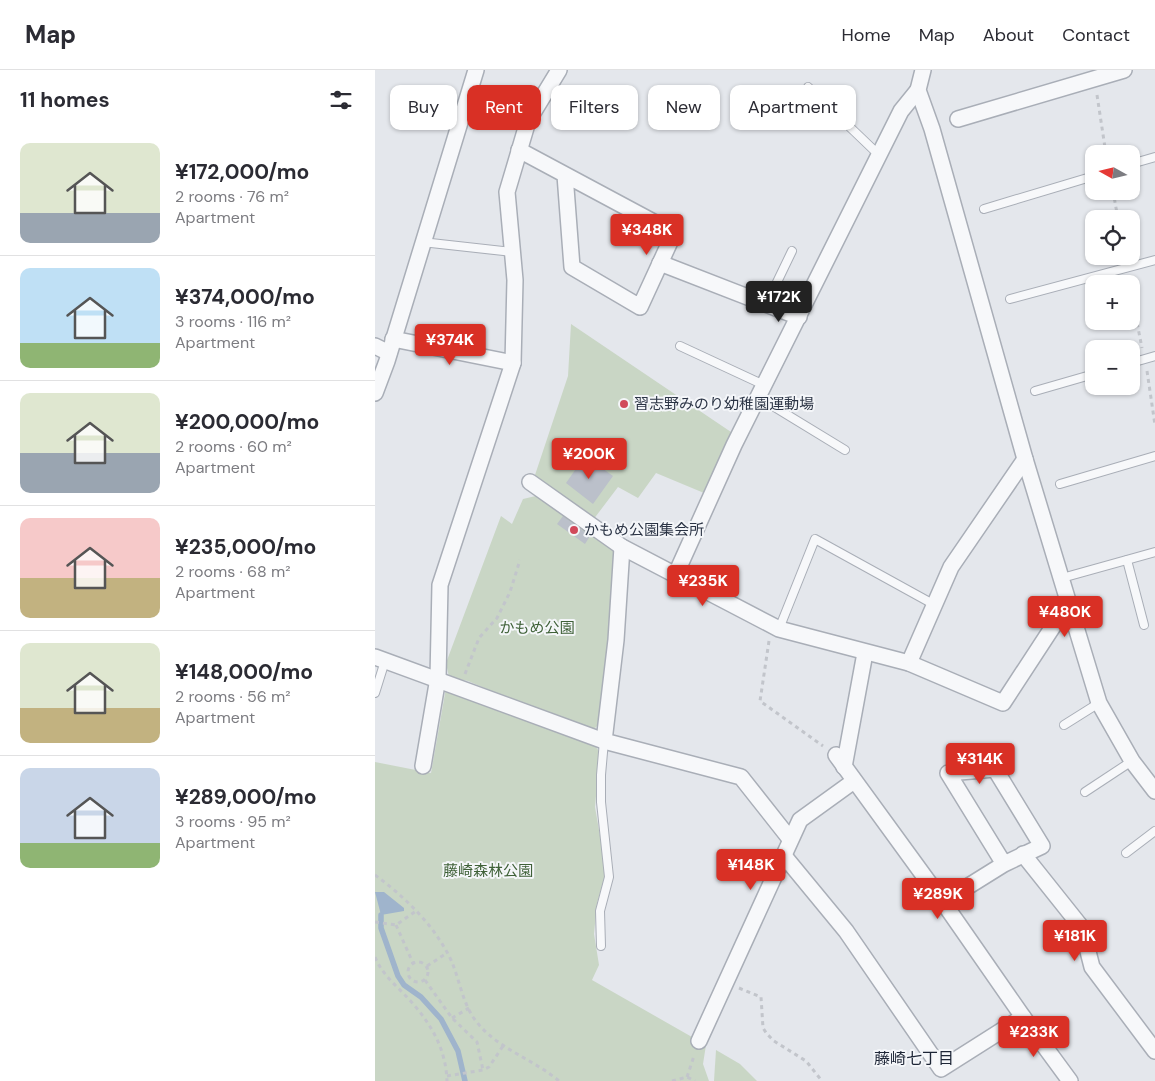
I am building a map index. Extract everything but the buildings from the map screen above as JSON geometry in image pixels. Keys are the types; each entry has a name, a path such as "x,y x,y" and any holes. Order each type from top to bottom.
{"street":[{"path":"375,393 475,70"},
{"path":"423,766 438,678 440,586 513,363 515,280 507,192 528,120 559,70"},
{"path":"675,576 761,391 901,111 918,90 923,70"},
{"path":"958,119 1124,70"},
{"path":"918,90 935,138 1025,459 1099,703 1132,761 1155,791"},
{"path":"519,150 673,233 640,307 572,267 565,175"},
{"path":"660,264 799,317"},
{"path":"375,346 391,346 513,363"},
{"path":"909,663 933,604 951,567 1025,459"},
{"path":"530,482 622,547 775,628 909,663 1003,703 1069,602"},
{"path":"604,741 616,640 622,547"},
{"path":"865,653 840,761 1070,1081"},
{"path":"380,659 460,686 604,741 741,777 790,839"},
{"path":"943,902 1004,864 1041,846 995,769 949,773 1004,864"},
{"path":"699,1041 785,857 790,839 800,820 854,781"},
{"path":"1023,854 1082,928 1092,967 1155,1051"},
{"path":"785,857 846,932 941,1069 1023,1017"}],"lane":[{"path":"853,130 879,155"},
{"path":"1140,161 1155,157"},
{"path":"984,209 1085,179"},
{"path":"423,242 512,252"},
{"path":"766,305 792,251"},
{"path":"1010,299 1155,260"},
{"path":"680,346 761,391 845,450"},
{"path":"1140,360 1155,356"},
{"path":"1035,391 1085,377"},
{"path":"1060,484 1155,456"},
{"path":"775,628 815,539 933,604"},
{"path":"1062,578 1155,552"},
{"path":"1127,560 1144,625"},
{"path":"375,693 380,659"},
{"path":"1064,726 1099,703"},
{"path":"601,946 600,911 609,877 601,784 604,741"},
{"path":"1085,792 1132,761"},
{"path":"1127,853 1155,831"}],"path":[{"path":"1095,78 1105,145"},
{"path":"460,686 479,638 497,618 510,592 520,560"},
{"path":"775,628 760,701 840,761"},
{"path":"375,875 416,911 441,942 469,1008 480,1025 503,1046 559,1081"},
{"path":"375,922 396,925 416,911"},
{"path":"396,925 413,963"},
{"path":"427,966 447,953"},
{"path":"375,957 386,976 414,1004 434,1030 447,1066 447,1081"},
{"path":"425,980 418,982 409,976 408,969 413,963 420,962 427,966"},
{"path":"425,980 428,973 427,966"},
{"path":"425,980 452,1018 477,1042 483,1070"},
{"path":"725,983 761,997 763,1028 767,1034 806,1061 822,1081"},
{"path":"452,1018 469,1008"},
{"path":"687,1076 699,1041"},
{"path":"447,1076 483,1070 489,1067 503,1046"},
{"path":"672,1081 687,1076"},
{"path":"687,1076 695,1081"}],"green space":[{"name":"習志野みのり幼稚園運動場","path":"571,324 731,432 704,493 656,473 638,498 618,487 593,520 534,478 568,376"},
{"name":"かもめ公園","path":"540,495 614,549 610,637 598,725 593,730 577,727 468,681 449,677 446,663 501,516 512,524 523,499"},
{"name":"藤崎森林公園","path":"446,688 594,745 600,752 595,807 604,859 604,879 597,903 594,934 599,965 592,980 706,1045 703,1064 709,1081 375,1081 375,762 431,773"},
{"path":"716,1050 740,1064 757,1081 714,1081"}],"water":[{"path":"375,892 384,892 404,908 404,911 381,915"}],"waterway":[{"path":"381,915 381,928 398,976 404,985 421,997 441,1019 458,1051 465,1081"}],"place":[{"name":"習志野みのり幼稚園運動場","path":"624,404"},
{"name":"かもめ公園集会所","path":"574,530"}],"district":[{"name":"藤崎七丁目","path":"914,1058"}]}
